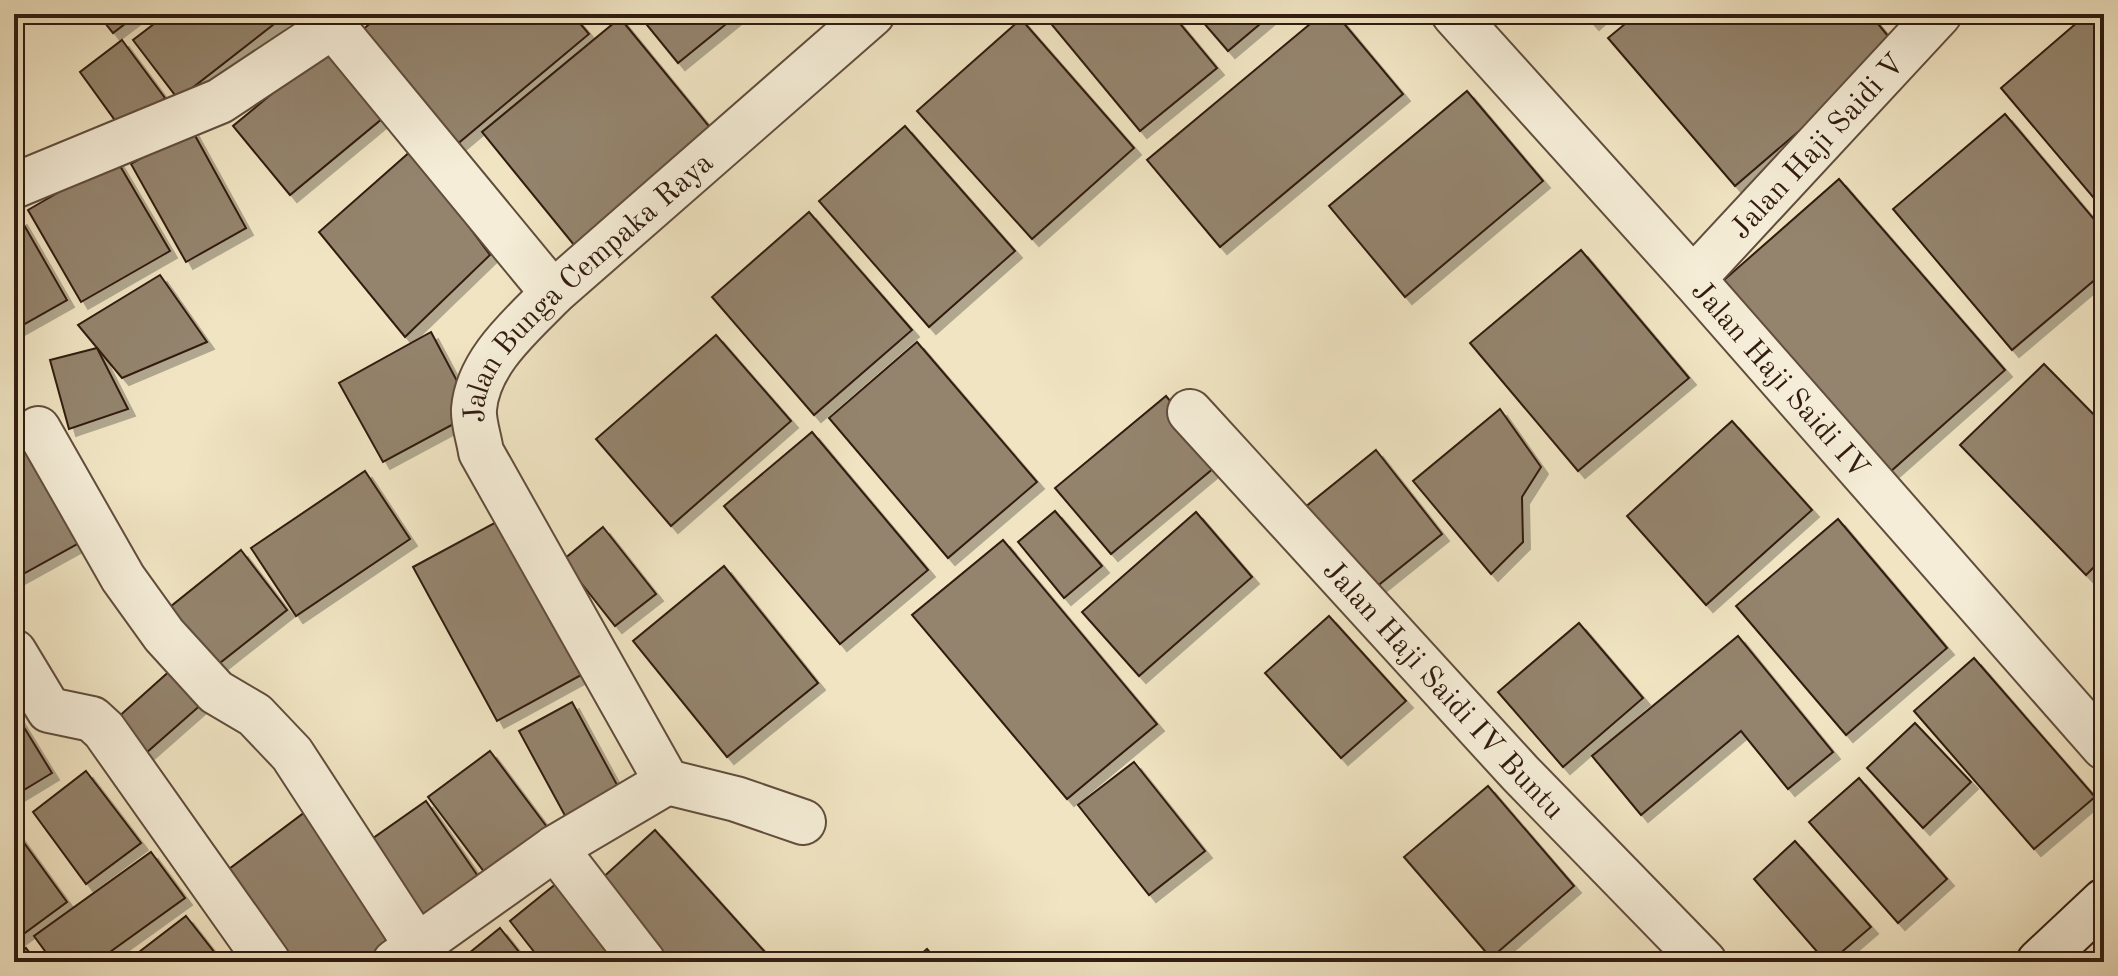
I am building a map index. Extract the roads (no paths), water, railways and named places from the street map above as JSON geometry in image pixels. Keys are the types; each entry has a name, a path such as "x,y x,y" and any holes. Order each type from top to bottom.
{"street":[{"name":"Jalan Bunga Cempaka Raya","path":"667,782 481,452 474,411 481,379 511,336 553,293 872,14"},
{"name":"Jalan Haji Saidi IV","path":"1454,14 1693,279 2104,747"},
{"name":"Jalan Haji Saidi V","path":"1693,279 1939,14"},
{"path":"14,186 220,101 328,20 553,293"},
{"name":"Jalan Haji Saidi IV Buntu","path":"1190,412 1520,773 1704,962"},
{"path":"38,429 123,578 164,635 216,692 255,715 292,754 406,954 555,848 667,782 736,799 803,822"},
{"path":"14,652 49,710 92,719 99,724 268,962"},
{"path":"555,848 643,962"},
{"path":"2039,962 2104,901"}]}
